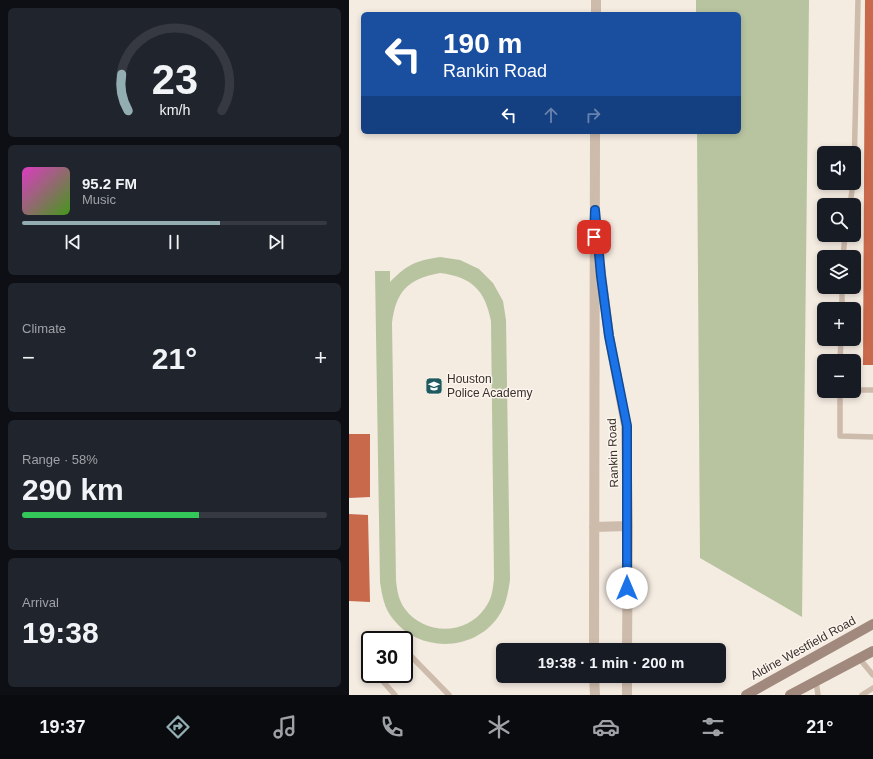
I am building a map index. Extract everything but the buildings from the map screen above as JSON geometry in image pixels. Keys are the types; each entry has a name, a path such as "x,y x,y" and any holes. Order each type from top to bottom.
{"main road":[{"name":"Aldine Westfield Road","path":"746,695 873,624"},
{"path":"790,695 873,651"}],"street":[{"path":"596,0 596,12"},
{"name":"Rankin Road","path":"594,643 595,134"},
{"name":"Rankin Road","path":"595,210 601,276 609,336 627,426 627,643"},
{"path":"594,527 628,526"},
{"path":"595,683 595,695"},
{"path":"627,683 627,695"}],"lane":[{"path":"855,146 858,0"},
{"path":"861,390 873,390"},
{"path":"840,398 840,436 873,437"},
{"path":"413,658 449,695"},
{"path":"859,658 873,675"},
{"path":"816,681 818,695"},
{"path":"384,683 395,695"},
{"path":"862,695 873,688"}],"green space":[{"path":"696,0 809,0 802,617 700,558 697,134 741,134 741,12 696,12"},
{"path":"440,257 460,260 479,269 493,283 503,301 506,320 510,580 505,604 501,613 488,629 475,637 461,642 446,644 431,643 413,636 413,631 404,630 393,619 385,606 380,582 375,271 390,271 390,282 407,267 418,262","holes":["440,273 461,278 469,282 481,293 491,321 494,578 491,597 485,608 477,617 468,623 446,629 434,628 413,618 403,606 397,588 392,323 397,303 405,288 412,283"]}],"place":[{"name":"Houston Police Academy","path":"434,386"}],"route":[{"path":"594,237 595,210 601,276 609,336 627,426 627,588"}]}
